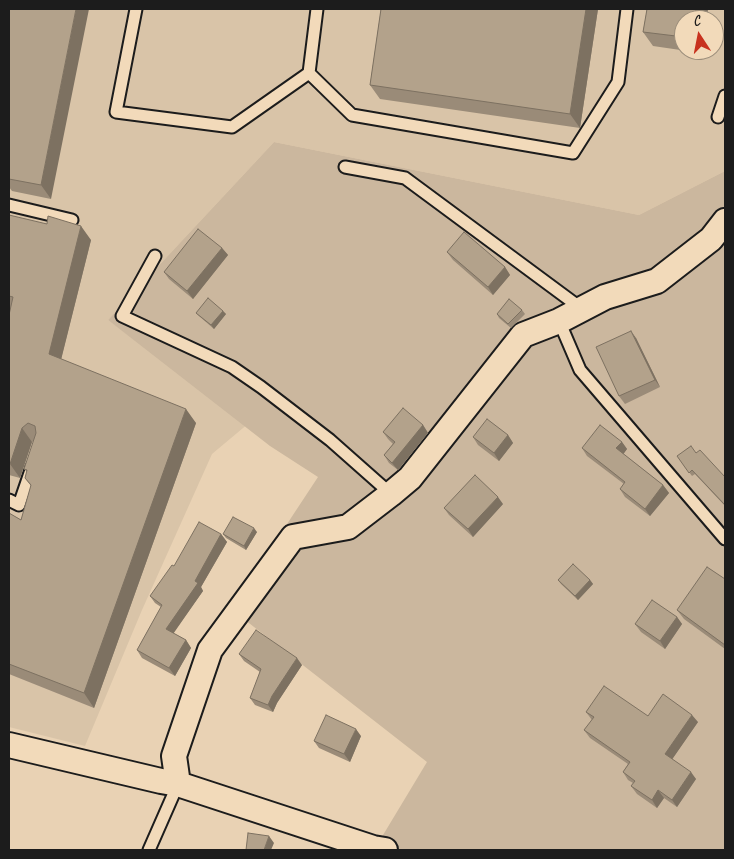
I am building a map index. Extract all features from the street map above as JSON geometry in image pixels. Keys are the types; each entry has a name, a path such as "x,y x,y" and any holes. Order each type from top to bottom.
{"street":[{"path":"178,784 174,756 210,650 293,537 348,527 392,494 410,478 523,335 559,321 605,297 656,281 721,238"},
{"path":"9,745 178,784 373,848 385,850"}],"lane":[{"path":"136,9 116,112 232,127 309,73 317,9"},
{"path":"309,73 352,115 573,153 618,82 628,9"},
{"path":"718,118 725,96"},
{"path":"345,167 405,178 582,309"},
{"path":"9,205 72,220"},
{"path":"155,256 122,316 232,367 330,440 392,494"},
{"path":"559,321 580,370 725,539"},
{"path":"9,500 19,505 36,453"},
{"path":"149,850 178,784"}],"shaded area":[{"path":"9,9 725,9 725,171 639,215 274,142 108,320 249,423 212,454 142,610 85,746 9,727"},
{"path":"274,142 639,215 725,171 725,850 374,850 427,762 231,609 318,477 270,446 108,320"}],"building":[{"path":"9,9 76,9 41,185 9,179"},
{"path":"381,9 586,9 570,114 370,85"},
{"path":"647,9 696,9 674,10 674,36 643,32"},
{"path":"9,215 47,224 48,216 81,226 49,354 186,409 84,693 9,664 9,513 21,520 31,485 25,478 27,470 24,469 36,433 35,426 28,423 22,428 9,464 9,315 13,297 9,296"},
{"path":"198,229 222,248 187,291 164,272"},
{"path":"464,232 505,267 488,287 447,252"},
{"path":"208,298 223,311 211,325 196,313"},
{"path":"509,299 522,310 508,324 497,314"},
{"path":"631,331 655,380 619,396 596,347"},
{"path":"403,408 423,425 392,463 384,455 395,442 383,432"},
{"path":"487,419 508,435 494,453 473,437"},
{"path":"600,425 622,442 616,448 663,485 645,509 620,489 625,482 582,448"},
{"path":"691,446 696,453 700,450 725,477 725,505 692,470 689,473 677,456"},
{"path":"475,475 498,497 468,529 444,508"},
{"path":"233,517 254,528 244,546 223,534"},
{"path":"199,522 221,534 195,581 198,583 166,629 186,640 169,668 137,650 162,605 150,596 172,565 174,566"},
{"path":"573,564 590,580 575,596 558,580"},
{"path":"707,567 725,579 725,645 677,610"},
{"path":"652,600 677,617 660,641 635,624"},
{"path":"256,630 297,658 268,705 250,698 261,669 239,654"},
{"path":"604,686 648,716 663,694 692,715 665,754 691,772 672,800 658,790 652,800 631,786 635,781 623,772 630,762 584,730 594,717 586,712"},
{"path":"326,715 356,729 344,754 314,741"},
{"path":"248,833 269,836 264,850 246,850"}]}
